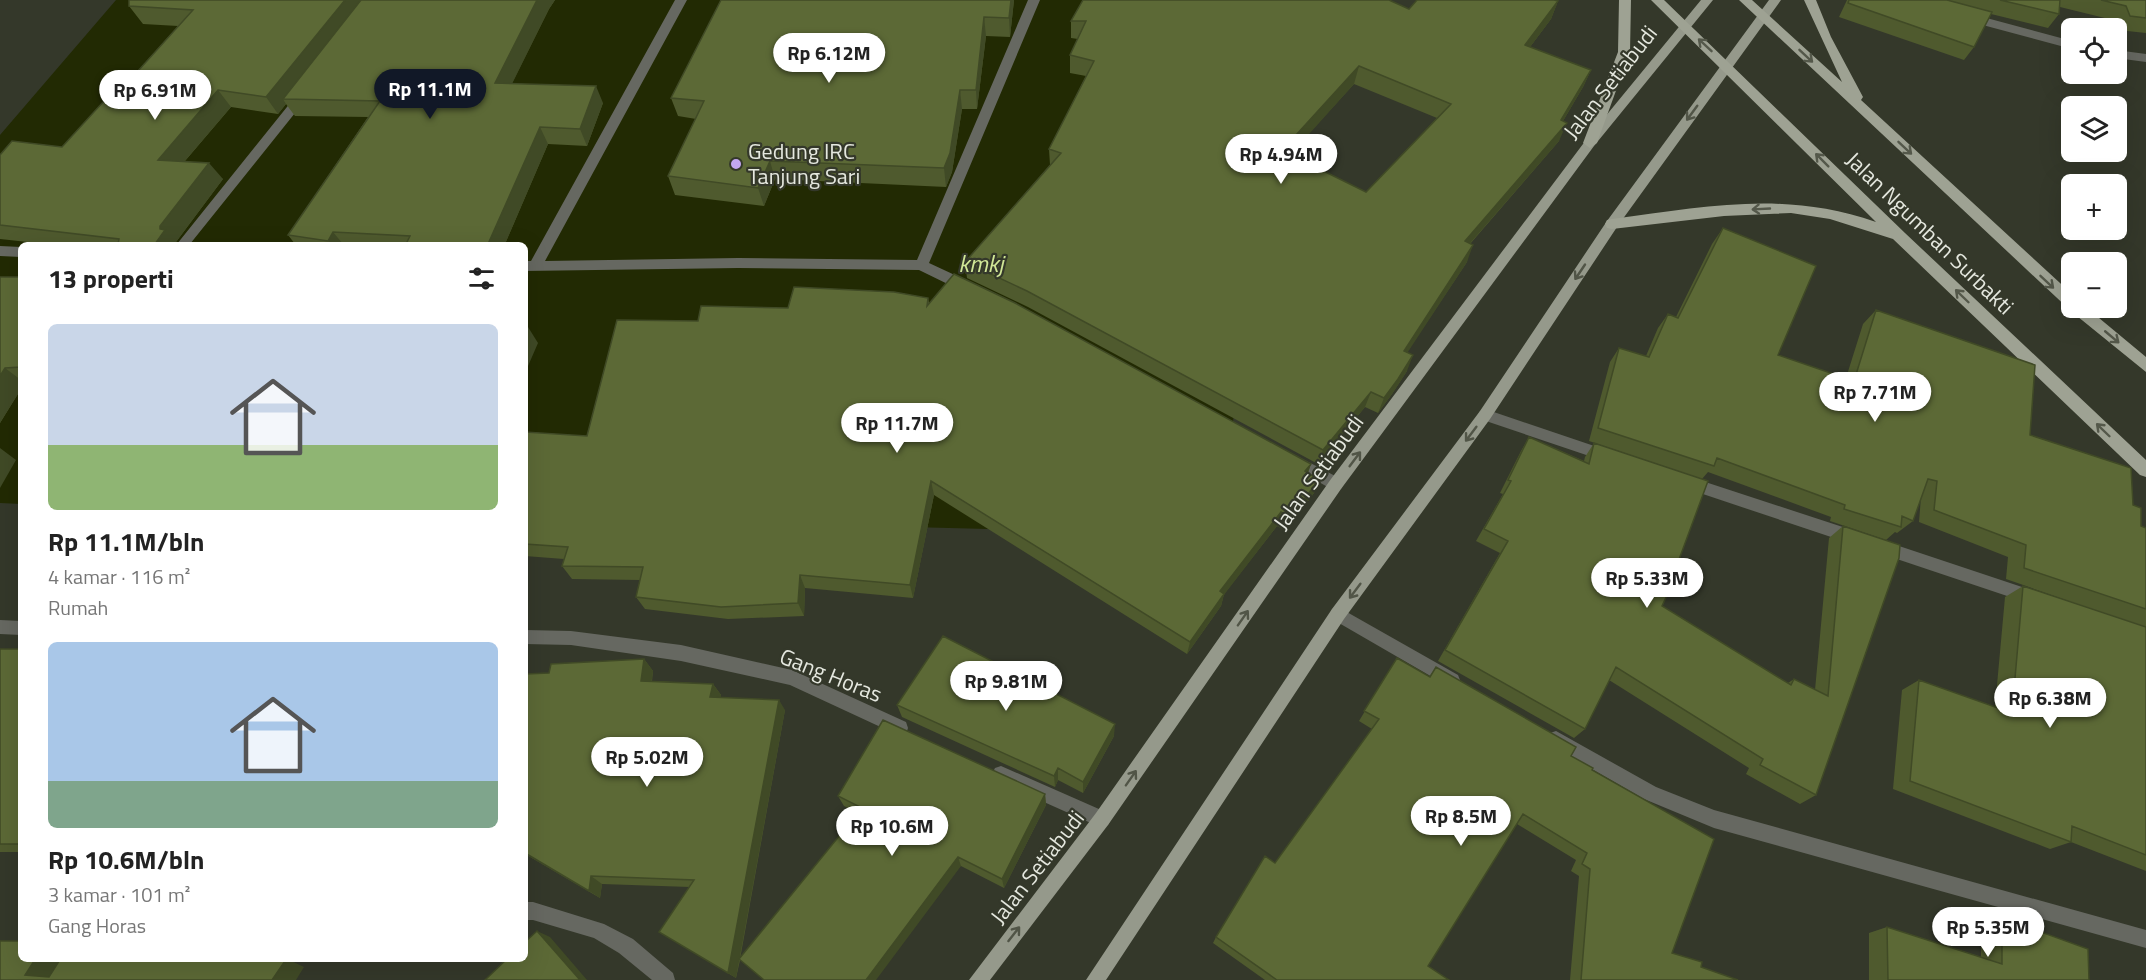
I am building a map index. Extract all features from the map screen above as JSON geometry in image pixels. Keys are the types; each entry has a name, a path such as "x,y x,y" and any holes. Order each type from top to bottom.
{"highway":[{"path":"1590,143 1624,52 1625,0"},
{"name":"Jalan Ngumban Surbakti","path":"1657,0 1900,237 2146,470"},
{"name":"Jalan Ngumban Surbakti","path":"1745,0 2061,293"},
{"path":"1810,0 1825,37 1862,108"},
{"path":"1612,224 1762,208 1792,208 1829,214 1900,237"},
{"path":"2089,318 2146,366"}],"main road":[{"name":"Jalan Setiabudi","path":"978,980 1102,819 1336,484 1590,143 1707,0"},
{"path":"1095,980 1338,614 1485,415 1612,224 1775,0"}],"street":[{"path":"530,266 681,0"},
{"path":"921,265 1034,0"},
{"path":"1957,14 2061,42"},
{"path":"2127,55 2146,58"},
{"path":"185,242 314,81"},
{"path":"0,251 18,252"},
{"path":"530,266 738,263 921,265 981,294"},
{"path":"1485,415 1619,460"},
{"path":"1284,455 1336,484"},
{"path":"1676,478 2045,602"},
{"path":"1338,614 1469,689"},
{"path":"0,627 18,628"},
{"name":"Gang Horas","path":"528,637 571,638 681,653 792,678 915,735"},
{"path":"1539,729 1650,793 1714,819 2146,939"},
{"path":"987,768 1102,819"},
{"path":"528,911 598,930 626,946 666,980"}],"water":[{"name":"kmkj","path":"116,0 1285,0 1219,535 528,517 528,242 18,242 18,504 0,503 0,135"}],"building":[{"path":"129,0 345,0 266,97 218,90 158,160 209,163 160,226 160,229 165,230 156,242 118,242 119,239 0,225 0,155 12,141 62,147 104,101 110,102 193,10 129,6"},
{"path":"361,0 537,0 495,83 596,86 580,129 540,127 489,242 407,242 410,236 333,232 328,241 288,235 380,101 283,99"},
{"path":"721,0 1011,0 1009,18 984,17 976,90 960,90 950,153 944,168 770,161 758,188 668,176 704,101 671,98"},
{"path":"1083,0 1389,0 1409,9 1417,0 1554,0 1558,1 1525,45 1591,70 1561,120 1567,123 1465,241 1473,245 1404,351 1413,355 1398,379 1384,398 1371,392 1323,450 1027,291 965,262 1061,153 1049,149 1094,61 1070,55 1086,21 1071,21","holes":["1359,66 1451,104 1366,192 1279,149 1296,135"]},
{"path":"1849,0 1947,0 1992,12 1974,47 1848,3"},
{"path":"2000,0 2060,0 2059,14"},
{"path":"2101,0 2146,0 2146,18 2130,16 2126,6"},
{"path":"1723,228 1816,266 1778,355 1854,381 1876,310 2035,365 2030,435 2131,468 2133,505 2141,508 2141,526 2146,528 2146,609 2024,568 2026,545 1934,510 1937,481 1928,479 1913,521 1902,516 1901,527 1844,509 1845,505 1717,458 1714,466 1598,428 1619,348 1649,357 1668,314 1678,318"},
{"path":"954,274 1015,303 1311,464 1305,471 1319,480 1290,517 1281,512 1220,591 1224,594 1190,642 931,481 910,585 800,575 798,603 721,607 636,597 643,567 562,566 568,547 528,544 528,432 587,436 617,320 698,321 701,306 788,308 794,287 894,292 928,298 927,306"},
{"path":"0,277 18,277 18,367 5,368 0,376"},
{"path":"1529,437 1589,464 1594,443 1708,481 1674,573 1677,574 1662,606 1791,685 1794,679 1828,696 1843,526 1900,545 1899,558 1816,795 1760,765 1763,759 1616,667 1585,729 1445,650 1508,541 1484,529 1511,481 1508,480"},
{"path":"2023,586 2146,627 2146,855 2072,826 2071,842 1910,781 1919,680 2012,713"},
{"path":"943,636 1115,724 1083,782 1058,768 1054,776 897,705"},
{"path":"0,649 18,649 18,844 0,844"},
{"path":"1397,658 1430,677 1436,667 1576,747 1571,756 1593,768 1592,770 1714,839 1672,953 1702,962 1701,967 1738,980 1581,980 1590,869 1582,864 1587,853 1523,814 1428,966 1449,980 1277,980 1216,937 1265,856 1275,863 1379,719 1364,711"},
{"path":"644,659 641,681 713,684 710,697 779,700 728,973 659,932 694,880 591,876 589,891 528,855 528,674 549,673 551,664"},
{"path":"883,720 1045,794 1002,879 958,857 866,980 764,980 739,959 862,808 838,796"},
{"path":"2002,918 2088,949 2089,980 1888,980 1887,927 2002,964"},
{"path":"537,931 580,980 485,980 504,962 528,962 528,939"},
{"path":"0,941 18,941 18,962 33,962 25,975 49,977 58,962 284,962 272,980 0,980"}],"place":[{"name":"Gedung IRC Tanjung Sari","path":"736,164"}]}
